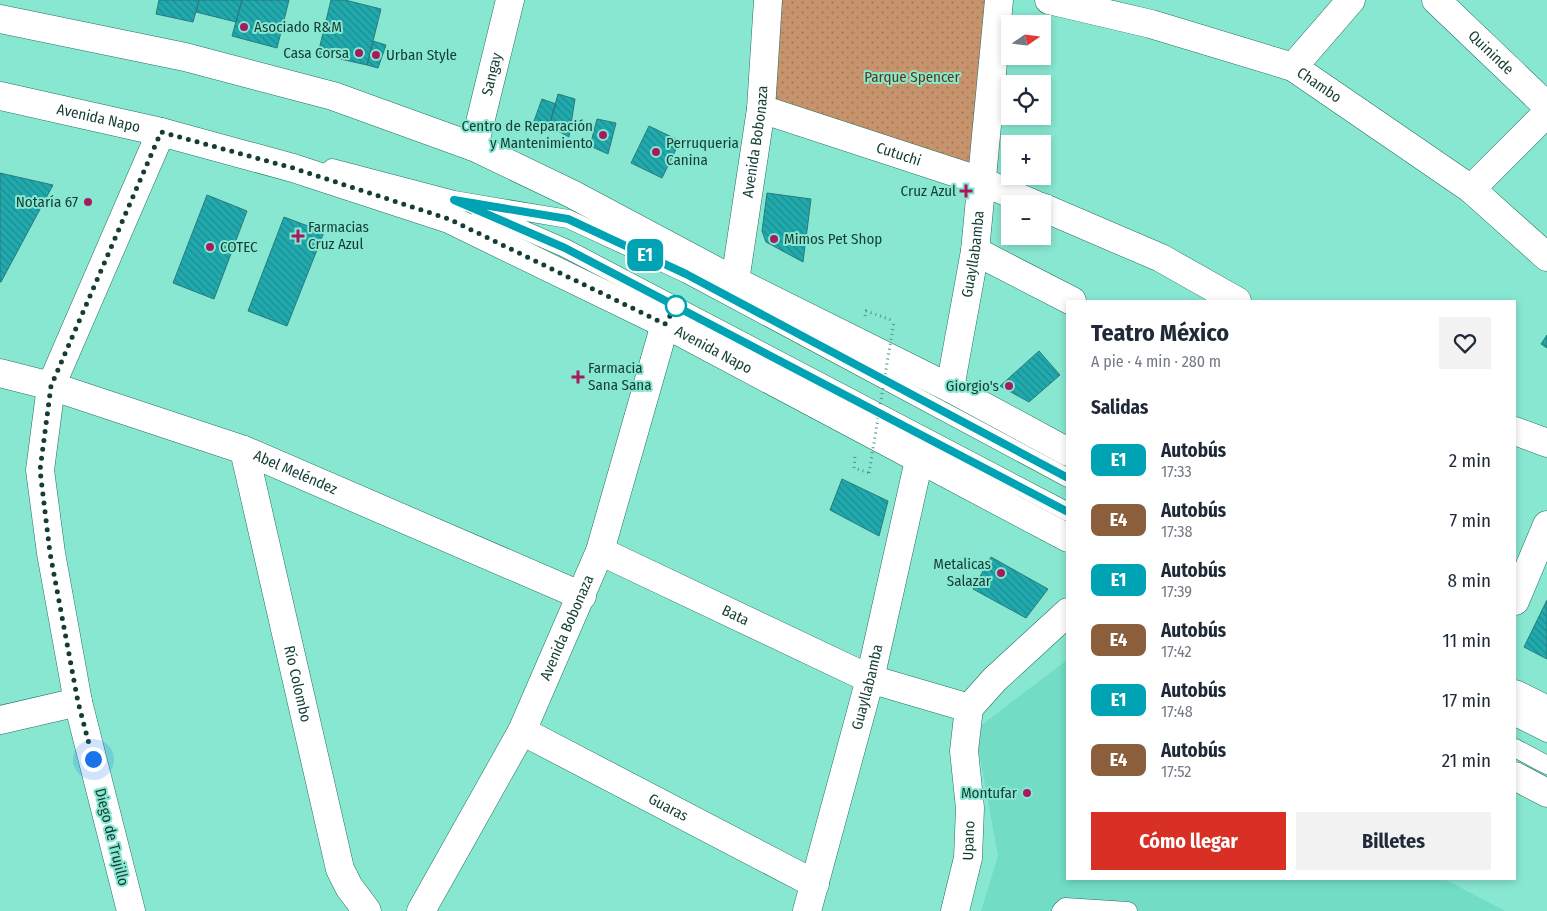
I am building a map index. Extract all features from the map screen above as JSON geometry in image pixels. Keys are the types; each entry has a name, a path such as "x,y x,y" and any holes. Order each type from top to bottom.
{"street":[{"name":"Sangay","path":"474,147 510,0"},
{"name":"Avenida Bobonaza","path":"735,281 761,109 768,0"},
{"name":"Guayllabamba","path":"950,388 975,251 999,0"},
{"name":"Chambo","path":"1049,0 1151,24 1293,67 1471,189 1547,258"},
{"path":"1293,67 1351,0"},
{"name":"Quininde","path":"1436,0 1547,106"},
{"path":"0,19 185,57 324,93 474,147 572,194 735,281 950,388 1066,451"},
{"name":"Avenida Napo","path":"0,96 161,132 293,168 449,219 665,324 1066,537"},
{"name":"Cutuchi","path":"761,109 981,181 1013,195"},
{"path":"1471,189 1547,113"},
{"name":"Diego de Trujillo","path":"131,911 78,702 50,553 40,470 51,386 161,132"},
{"path":"1051,211 1161,258 1235,300"},
{"path":"975,251 1070,300"},
{"name":"Avenida Bobonaza","path":"432,908 522,732 600,552 665,324"},
{"name":"Abel Meléndez","path":"0,373 51,386 244,450 582,596"},
{"path":"1516,431 1547,443"},
{"name":"Río Colombo","path":"244,450 340,869 349,887 368,911"},
{"name":"Guayllabamba","path":"807,911 870,679 919,460"},
{"path":"1516,599 1547,525"},
{"name":"Bata","path":"600,552 870,679"},
{"path":"870,679 969,708 995,679 1066,614"},
{"path":"1516,694 1547,710"},
{"path":"0,720 78,702"},
{"name":"Upano","path":"956,911 968,858 970,808 964,751 969,708"},
{"name":"Guaras","path":"522,732 815,884"},
{"path":"1516,777 1547,794"}],"lane":[{"path":"0,82 454,200 568,219 686,274 1066,477"},
{"path":"454,200 574,252 1066,511"},
{"path":"1516,718 1547,733"},
{"path":"1516,749 1547,765"},
{"path":"1061,911 1066,906 1128,911"}],"path":[{"path":"856,452 854,468 869,473 894,321 866,311"}],"shaded area":[{"name":"Montufar","path":"1066,661 1066,880 1446,880 1505,911 981,911 998,856 975,730"}],"green space":[{"name":"Parque Spencer","path":"768,0 999,0 981,181 761,109"}],"building":[{"path":"159,0 199,0 193,22 156,14"},
{"path":"199,0 242,0 236,22 196,12"},
{"path":"242,0 289,0 277,48 232,36"},
{"path":"331,0 345,0 381,9 367,65 318,54"},
{"name":"Urban Style","path":"373,41 386,45 378,68 367,65"},
{"path":"558,94 575,99 569,137 549,126"},
{"path":"542,99 556,104 549,126 534,121"},
{"name":"Centro de Reparación y Mantenimiento","path":"597,119 616,123 608,154 590,146"},
{"name":"Perruqueria Canina","path":"649,126 680,141 662,178 631,163"},
{"path":"0,173 53,185 1,282 0,282"},
{"path":"767,193 811,199 803,262 766,242 762,231"},
{"name":"COTEC","path":"207,195 247,211 214,299 173,283"},
{"path":"284,217 324,232 287,326 248,311"},
{"path":"1547,335 1547,348 1541,344"},
{"path":"1039,351 1060,375 1029,402 1000,386"},
{"path":"842,479 888,501 879,536 830,510"},
{"name":"Metalicas Salazar","path":"991,557 1048,589 1026,618 973,589"},
{"path":"1547,600 1547,659 1524,647"}],"bus line":[{"name":"E1","path":"1066,477 686,274 568,219 454,200 565,248 1066,511"}],"place":[{"name":"Asociado R&M","path":"244,27"},
{"name":"Casa Corsa","path":"359,53"},
{"name":"Urban Style","path":"376,55"},
{"name":"Centro de Reparación y Mantenimiento","path":"603,135"},
{"name":"Perruqueria Canina","path":"656,152"},
{"name":"Cruz Azul","path":"966,191"},
{"name":"Notaría 67","path":"88,202"},
{"name":"Farmacias Cruz Azul","path":"298,236"},
{"name":"Mimos Pet Shop","path":"774,239"},
{"name":"COTEC","path":"210,247"},
{"name":"Farmacia Sana Sana","path":"578,377"},
{"name":"Giorgio's","path":"1009,386"},
{"name":"Metalicas Salazar","path":"1001,573"},
{"name":"Montufar","path":"1027,793"}],"route":[{"path":"93,759 78,702 50,553 40,470 51,386 161,132 293,168 449,219 665,324 676,306"}]}
